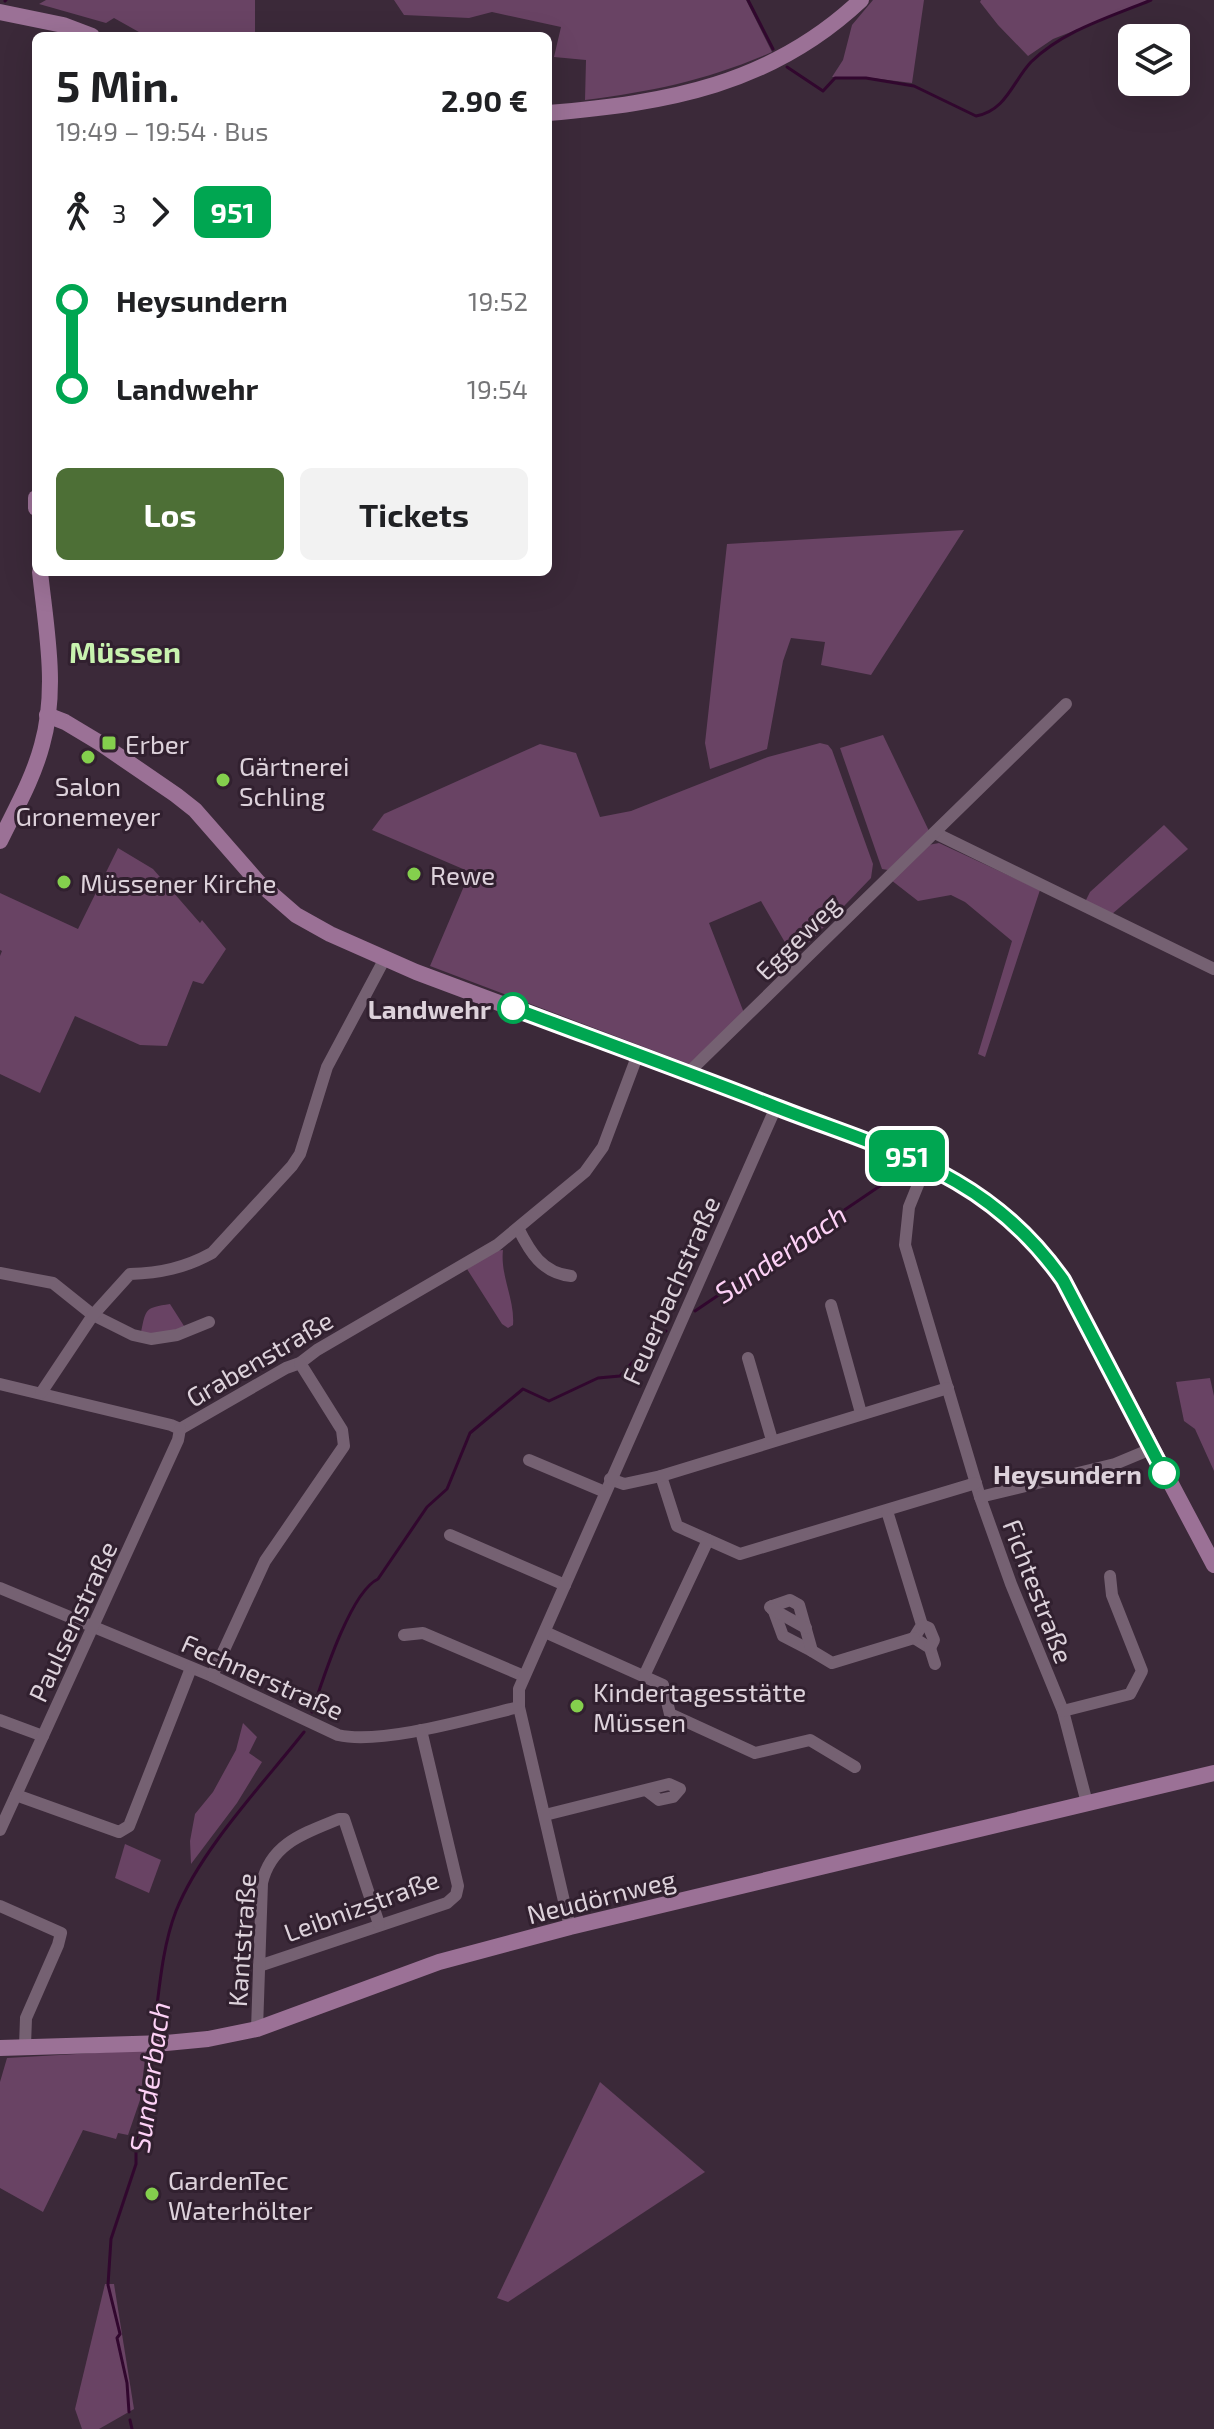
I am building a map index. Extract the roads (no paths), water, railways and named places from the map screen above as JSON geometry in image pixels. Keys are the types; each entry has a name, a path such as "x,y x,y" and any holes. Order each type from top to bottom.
{"street":[{"path":"552,113 652,101 706,89 744,76 808,43 861,0"},
{"path":"0,12 51,22 80,32"},
{"path":"0,841 33,773 43,743 47,715 48,649 40,576"},
{"name":"Eggeweg","path":"689,1072 1066,704"},
{"path":"47,715 88,736 195,810 258,882 296,915 384,960 689,1072 926,1165 988,1200 1044,1254 1074,1300 1151,1449 1208,1543 1214,1565"},
{"path":"935,833 1214,969"},
{"path":"41,1393 93,1315 130,1274 175,1270 212,1253 292,1166 300,1154 327,1067 384,960"},
{"name":"Grabenstraße","path":"0,1384 180,1429 300,1363 317,1350 486,1252 518,1228 595,1160 603,1147 638,1054"},
{"name":"Feuerbachstraße","path":"570,1927 519,1707 519,1689 776,1107"},
{"name":"Fichtestraße","path":"926,1165 909,1207 905,1245 980,1497 1011,1584 1063,1711 1087,1803"},
{"path":"518,1228 530,1253 541,1263 555,1274 571,1276"},
{"path":"0,1273 41,1278 53,1283 93,1315 133,1335 151,1339 177,1335 209,1322"},
{"path":"831,1305 861,1413"},
{"path":"748,1358 772,1440"},
{"path":"212,1676 265,1561 344,1446 342,1430 300,1363"},
{"path":"529,1460 607,1486 624,1484 661,1476 948,1388"},
{"name":"Paulsenstraße","path":"0,1830 178,1440 180,1429"},
{"path":"980,1497 1115,1464 1151,1449"},
{"path":"661,1476 677,1526 740,1554 976,1483"},
{"path":"812,1651 802,1625 799,1605 790,1600 771,1607 783,1636 832,1663 914,1638 922,1625 887,1511"},
{"path":"450,1535 565,1585"},
{"path":"644,1676 708,1540"},
{"path":"1063,1711 1130,1694 1142,1671 1112,1595 1110,1576"},
{"name":"Fechnerstraße","path":"0,1588 212,1676 338,1735 352,1738 421,1730 519,1707"},
{"path":"788,1639 802,1625"},
{"path":"922,1625 929,1628 934,1640 930,1648"},
{"path":"545,1632 663,1685 670,1714 755,1753 810,1740 855,1767"},
{"path":"404,1635 423,1633 524,1676"},
{"path":"914,1638 930,1648 935,1664"},
{"path":"16,1795 119,1832 124,1831 129,1826 191,1668"},
{"path":"0,1720 43,1736"},
{"name":"Leibnizstraße","path":"259,1966 447,1903 457,1892 421,1730"},
{"name":"Neudörnweg","path":"0,2048 208,2039 257,2029 439,1962 570,1927 1214,1773"},
{"path":"545,1815 646,1790"},
{"name":"Kantstraße","path":"257,2029 262,1883 269,1863 289,1840 339,1819 346,1822 379,1924"},
{"path":"0,1906 61,1933 26,2018 25,2046"}],"waterway":[{"path":"748,0 773,49"},
{"path":"787,67 823,91 835,78 866,78 914,86 976,116 1002,102 1031,62 1058,41 1088,25 1151,0"},
{"name":"Sunderbach","path":"695,1311 905,1169"},
{"name":"Sunderbach","path":"312,1712 338,1639 357,1601 378,1579 427,1507 447,1489 470,1433 523,1389 549,1401 598,1378 620,1376 655,1338 666,1331"},
{"name":"Sunderbach","path":"153,2037 167,1941 187,1888 234,1818 304,1732"},
{"name":"Sunderbach","path":"129,2412 127,2383 117,2338 120,2334 108,2285 111,2239 136,2164 136,2139 148,2114 151,2049"},
{"name":"Sunderbach","path":"130,2420 132,2429"}],"place":[{"name":"Erber","path":"109,743"},
{"name":"Salon Gronemeyer","path":"88,757"},
{"name":"Gärtnerei Schling","path":"223,780"},
{"name":"Rewe","path":"414,874"},
{"name":"Müssener Kirche","path":"64,882"},
{"name":"Landwehr","path":"513,1008"},
{"name":"Heysundern","path":"1164,1473"},
{"name":"Kindertagesstätte Müssen","path":"577,1706"},
{"name":"GardenTec Waterhölter","path":"152,2194"}],"district":[{"name":"Müssen","path":"125,651"}]}
